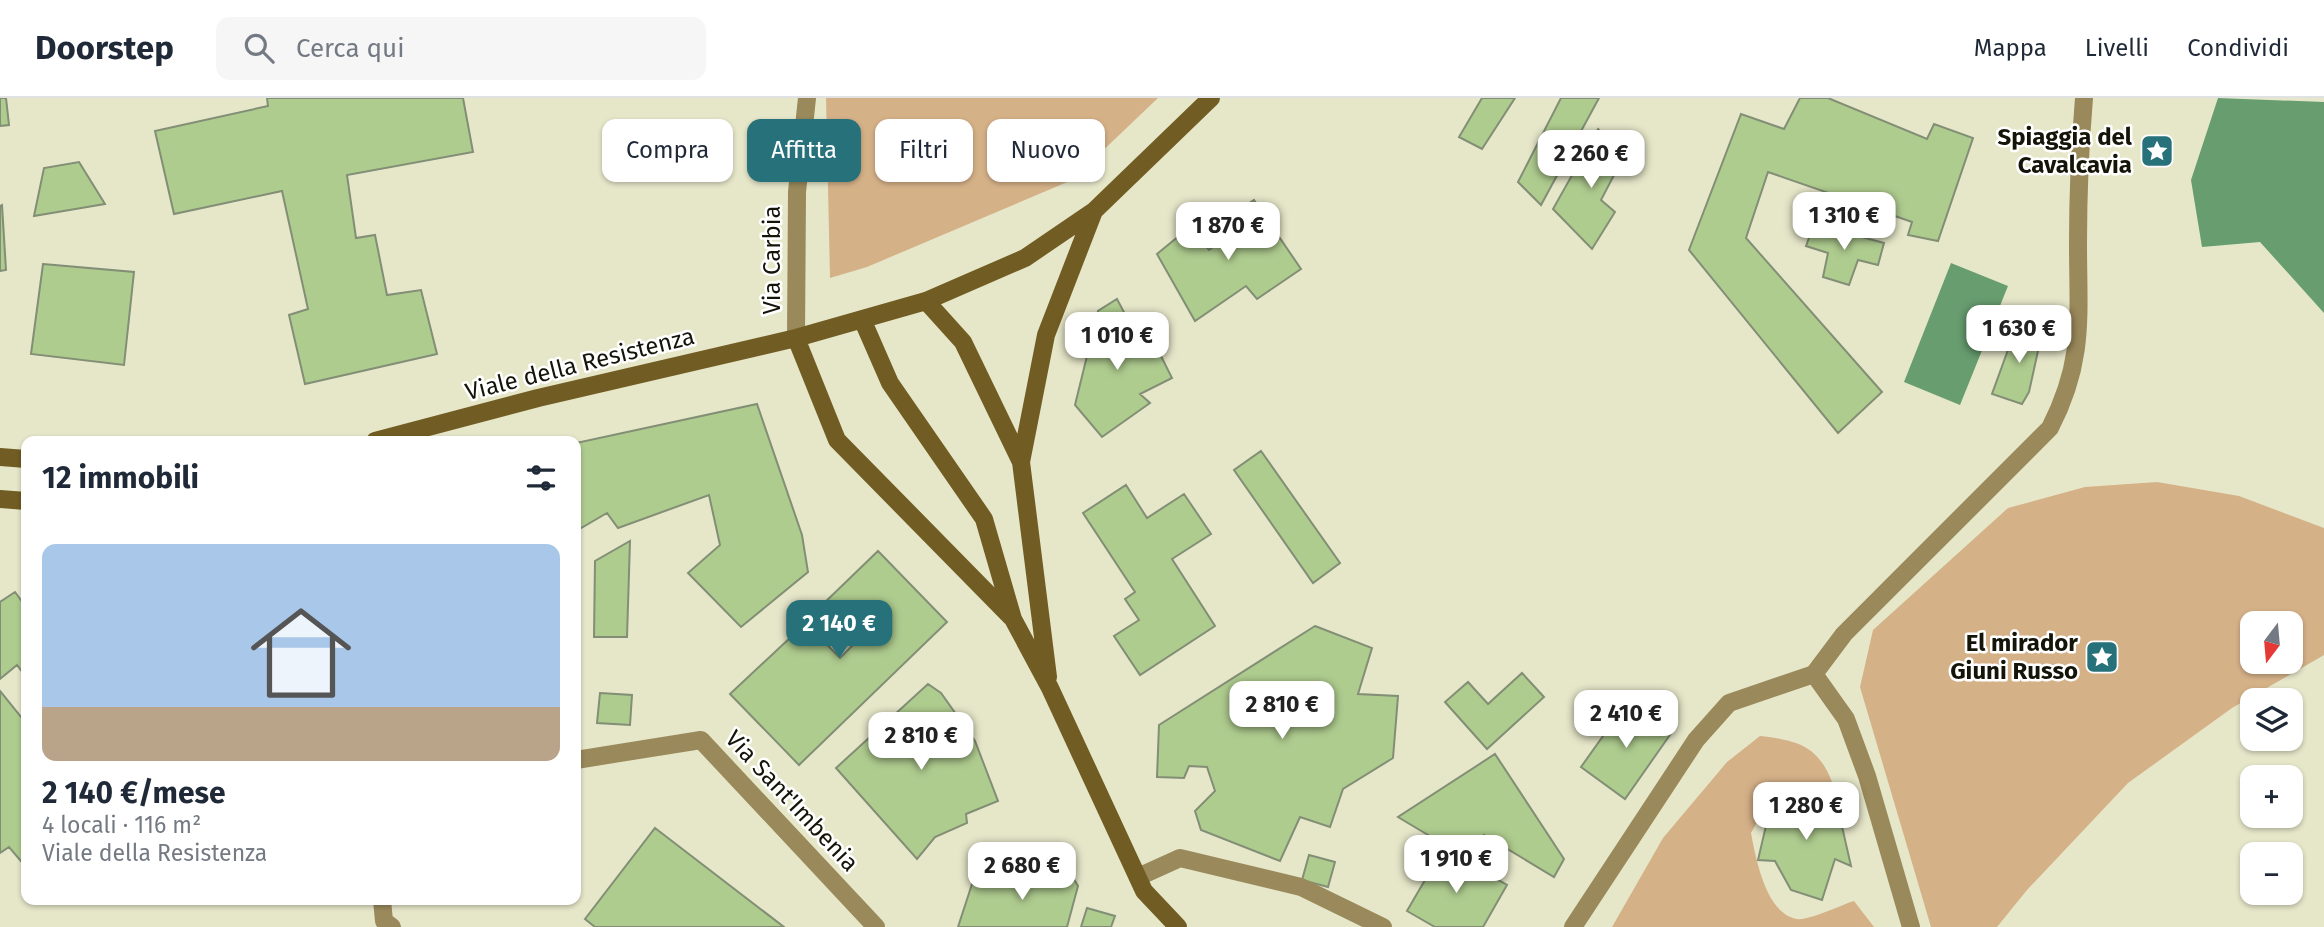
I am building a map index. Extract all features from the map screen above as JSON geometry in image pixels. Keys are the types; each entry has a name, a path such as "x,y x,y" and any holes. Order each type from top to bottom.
{"street":[{"name":"Via Carbia","path":"796,338 797,192 807,98"},
{"name":"Viale della Resistenza","path":"394,436 538,398 796,338 926,300 1025,258 1094,211 1211,98"},
{"path":"1573,927 1696,740 1729,703 1814,674 1863,614 2050,428 2066,398 2075,361 2081,317 2078,245 2084,98"},
{"path":"1050,688 1021,461 1046,335 1094,211"},
{"path":"926,300 963,342 1021,461"},
{"path":"862,318 890,383 984,519 1013,619 1050,688 1144,891 1178,927"},
{"path":"796,338 837,440 1013,619"},
{"path":"0,457 21,459"},
{"path":"0,499 21,501"},
{"path":"1814,674 1846,719 1867,776 1911,927"},
{"name":"Via Sant'Imbenia","path":"581,759 701,740 876,927"},
{"path":"1138,877 1180,858 1301,887 1383,927"},
{"path":"382,905 384,920 392,927"}],"shaded area":[{"path":"826,98 1158,98 1105,149 1105,119 987,119 987,182 1067,182 867,267 830,278 828,182 861,182 861,119 826,119"},
{"path":"2218,98 2324,102 2324,313 2260,242 2202,247 2191,180"},
{"path":"1951,263 2008,286 1960,405 1904,382"},
{"path":"2157,482 2239,496 2324,528 2324,655 2303,667 2303,611 2240,611 2240,674 2291,674 2267,688 2240,688 2240,703 2128,783 2027,890 1997,927 1931,927 1860,687 1873,630 2008,508 2085,487"},
{"path":"1760,736 1795,743 1813,752 1832,782 1796,791 1765,808 1751,833 1764,884 1770,896 1786,915 1797,919 1854,901 1874,927 1612,927 1663,838 1727,762"}],"building":[{"path":"0,98 6,98 9,125 0,126"},
{"path":"267,98 463,98 473,152 347,175 356,238 375,235 387,295 421,290 437,354 305,384 289,315 308,309 282,191 174,214 155,131 268,106"},
{"path":"1482,98 1515,98 1482,149 1459,137"},
{"path":"1561,98 1599,98 1541,205 1518,182"},
{"path":"1800,98 1828,98 1927,139 1934,124 1973,138 1938,241 1908,235 1912,222 1768,172 1746,238 1882,392 1838,433 1689,250 1741,114 1784,129"},
{"path":"1598,129 1625,154 1601,200 1615,212 1592,249 1553,209"},
{"path":"79,162 105,204 34,216 44,168"},
{"path":"1254,200 1301,269 1257,299 1246,286 1195,321 1157,254 1190,227 1209,250 1230,235 1220,223"},
{"path":"2,205 6,270 0,271 0,206"},
{"path":"1814,224 1884,243 1878,265 1858,260 1849,285 1823,277 1828,253 1806,246"},
{"path":"43,264 134,272 124,365 31,354"},
{"path":"1117,299 1146,354 1156,346 1172,378 1140,394 1150,403 1102,437 1075,405 1098,311"},
{"path":"2017,325 2043,328 2029,392 2022,404 1992,394"},
{"path":"757,404 802,535 808,572 741,627 688,573 720,545 709,495 618,528 607,513 581,528 581,442"},
{"path":"1261,451 1340,563 1313,583 1234,470"},
{"path":"1126,485 1147,518 1184,494 1211,534 1172,559 1215,626 1140,675 1114,636 1139,620 1125,599 1135,592 1083,513"},
{"path":"630,541 627,637 594,637 595,561"},
{"path":"878,551 947,622 799,765 730,694 806,623 840,658 856,642 821,606"},
{"path":"15,592 21,600 21,670 17,665 0,679 0,602"},
{"path":"1315,626 1372,648 1358,694 1398,696 1393,758 1343,789 1330,827 1300,817 1280,861 1201,830 1195,811 1215,791 1207,767 1189,766 1184,778 1157,777 1159,725"},
{"path":"1522,673 1544,697 1487,749 1445,702 1468,682 1488,704"},
{"path":"928,684 941,693 975,741 998,801 966,814 967,823 935,837 917,859 836,768"},
{"path":"0,691 21,717 21,861 9,847 0,853"},
{"path":"600,693 632,695 630,725 597,723"},
{"path":"1628,701 1672,732 1625,799 1581,767"},
{"path":"1495,754 1564,859 1554,877 1484,835 1470,860 1398,817"},
{"path":"1833,787 1851,866 1835,859 1822,900 1791,890 1775,861 1758,860 1768,817 1790,800"},
{"path":"655,828 784,927 595,927 585,919"},
{"path":"1443,849 1507,885 1483,927 1435,927 1407,911"},
{"path":"1309,855 1335,862 1328,887 1302,880"},
{"path":"1051,865 1069,871 1078,886 1067,927 958,927 974,878 1014,887 1021,869 1048,877"},
{"path":"1087,908 1115,916 1111,927 1081,927"}],"place":[{"name":"Spiaggia del Cavalcavia","path":"2157,151"},
{"name":"El mirador Giuni Russo","path":"2102,657"}]}
